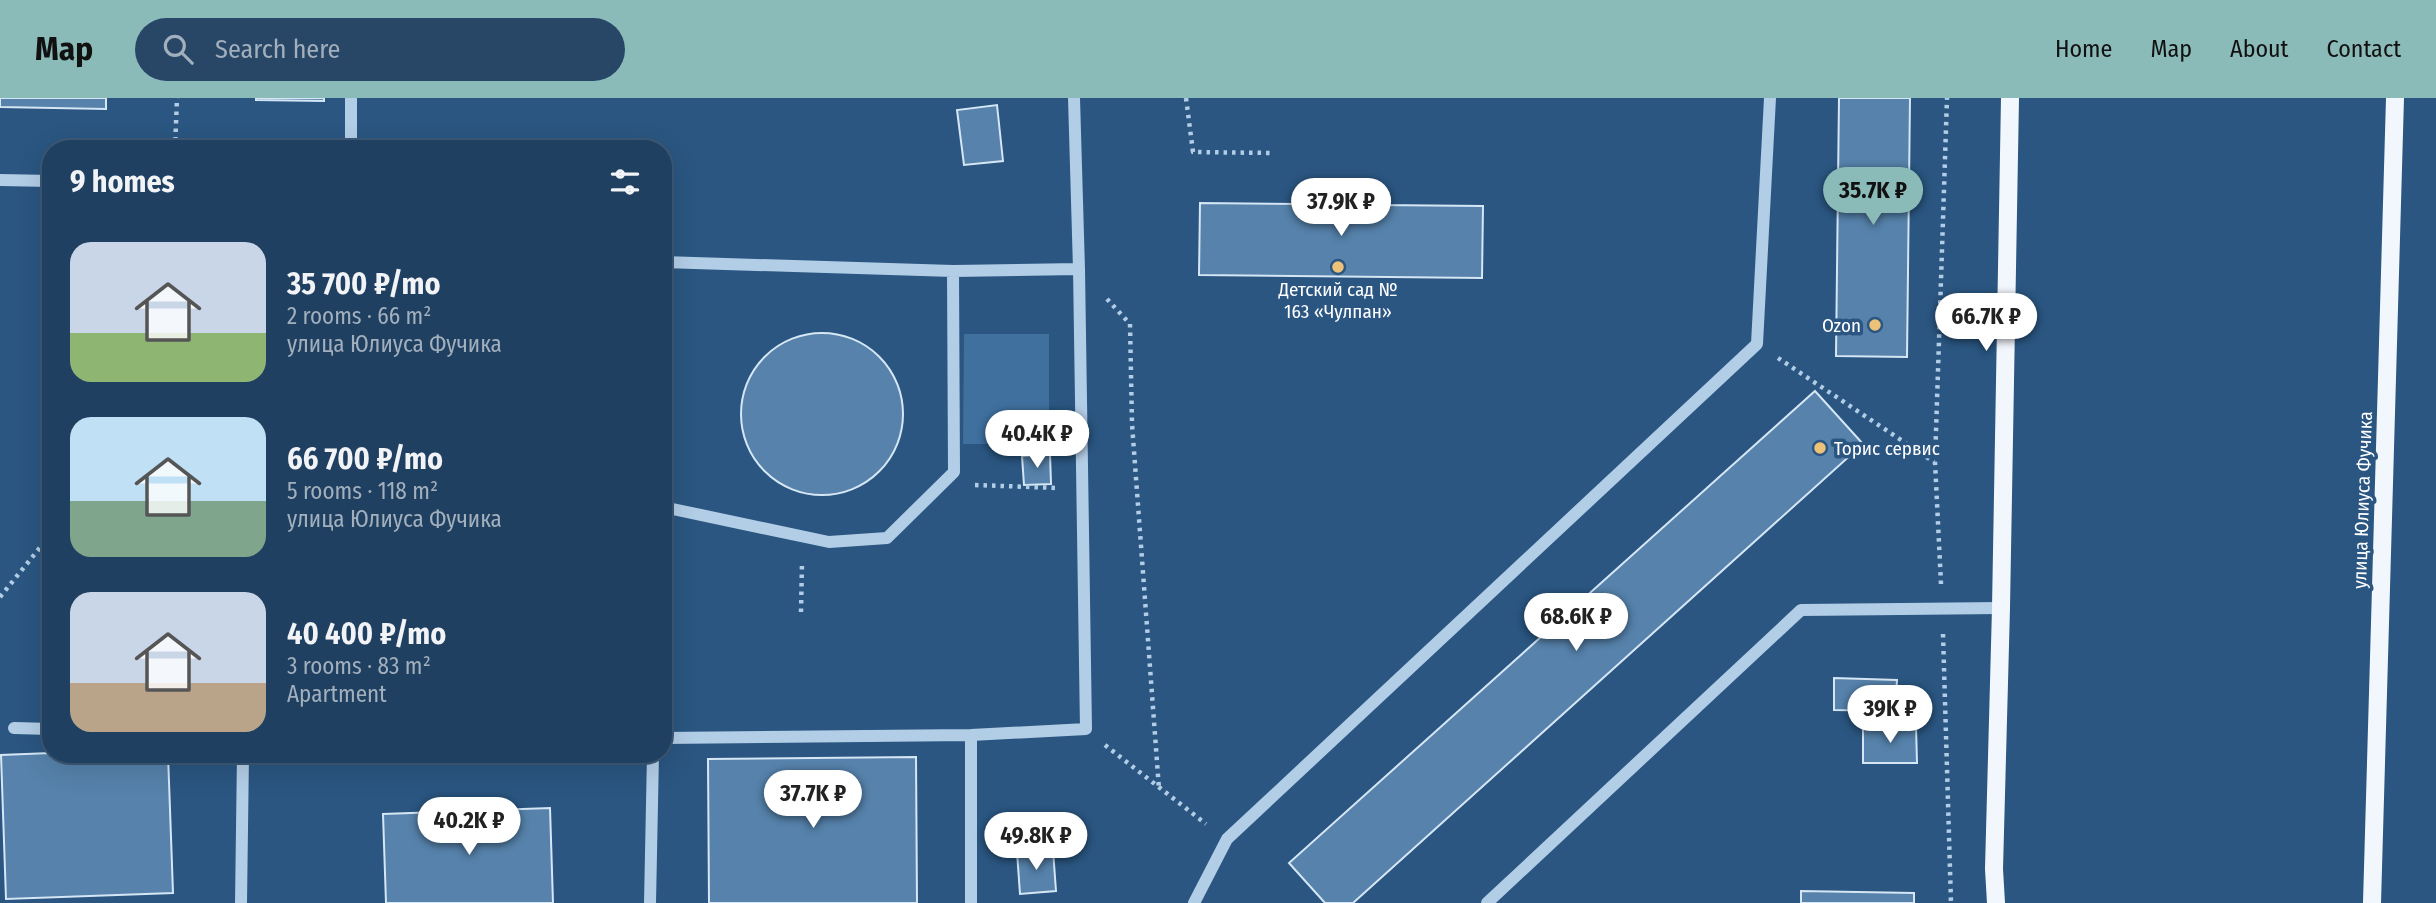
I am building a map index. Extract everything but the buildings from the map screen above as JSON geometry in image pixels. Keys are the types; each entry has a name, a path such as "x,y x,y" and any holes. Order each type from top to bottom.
{"main road":[{"path":"1996,903 1994,869 2010,98"},
{"name":"улица Юлиуса Фучика","path":"2372,903 2395,98"}],"lane":[{"path":"351,98 351,140"},
{"path":"672,738 971,734 1086,729 1074,98"},
{"path":"1194,903 1227,839 1757,344 1770,98"},
{"path":"0,180 42,181"},
{"path":"672,262 953,271 1079,269"},
{"path":"672,509 830,542 887,538 954,472 953,271"},
{"path":"1487,903 1801,610 2001,608"},
{"path":"14,728 42,729"},
{"path":"971,734 971,903"},
{"path":"241,903 243,763"},
{"path":"650,903 653,763"}],"path":[{"path":"175,140 177,98"},
{"path":"1186,98 1193,152 1274,153"},
{"path":"1947,98 1935,462 1943,609 1951,903"},
{"path":"1079,269 1130,324 1132,424 1159,789"},
{"path":"1757,344 1935,462"},
{"path":"943,484 1082,489"},
{"path":"801,612 803,537"},
{"path":"0,597 42,545"},
{"path":"1086,729 1159,789 1227,839"}],"shaded area":[{"path":"964,334 1049,334 1049,444 963,444"}],"place":[{"name":"Детский сад № 163 «Чулпан»","path":"1338,267"},
{"name":"Ozon","path":"1875,325"},
{"name":"Торис сервис","path":"1820,448"}]}
